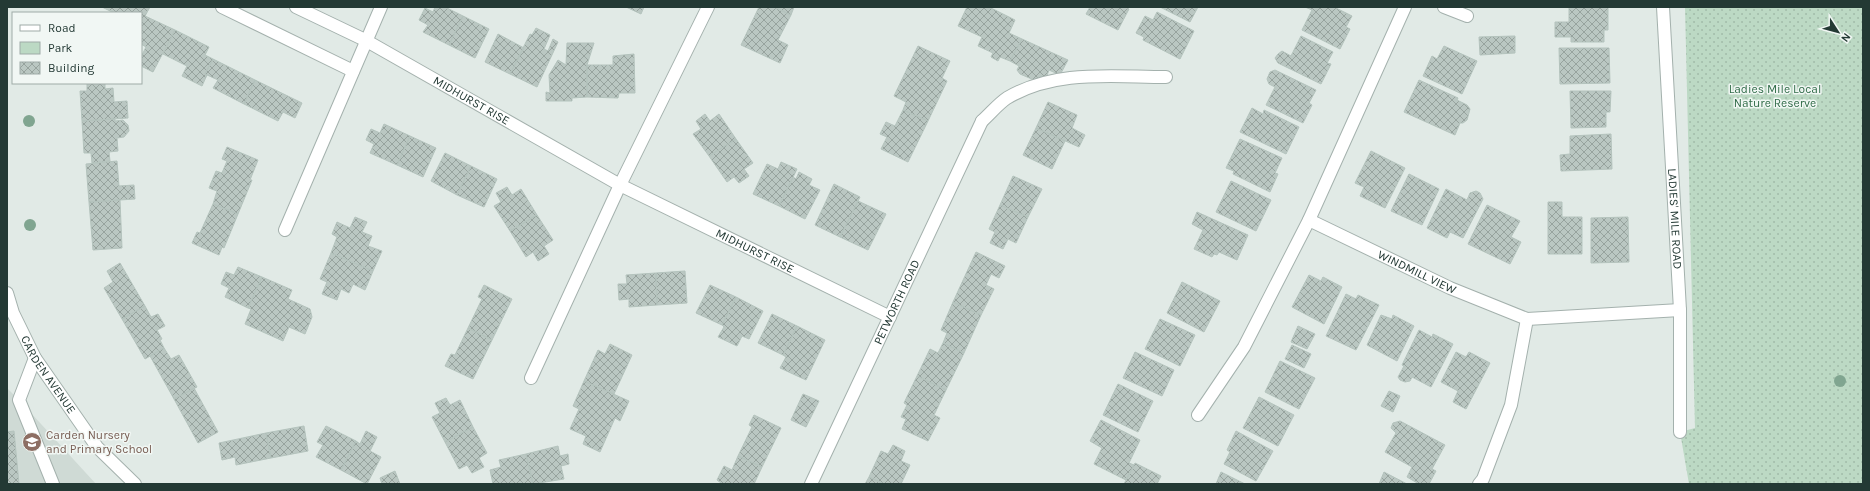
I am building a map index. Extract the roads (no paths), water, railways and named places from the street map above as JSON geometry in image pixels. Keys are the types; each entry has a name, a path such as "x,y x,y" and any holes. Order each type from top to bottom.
{"street":[{"path":"222,7 353,71"},
{"name":"MIDHURST RISE","path":"296,7 365,40 620,185 890,317"},
{"path":"285,230 365,40 381,7"},
{"path":"531,378 620,185 708,7"},
{"path":"1198,415 1244,346 1310,220 1405,7"},
{"path":"1444,7 1467,16"},
{"name":"LADIES' MILE ROAD","path":"1663,7 1680,310 1680,432"},
{"name":"PETWORTH ROAD","path":"811,484 982,121 1006,99 1045,82 1071,76 1110,74 1166,77"},
{"name":"WINDMILL VIEW","path":"1310,220 1450,288 1527,319 1680,310"},
{"name":"CARDEN AVENUE","path":"7,293 14,313 35,358 97,447 135,484"},
{"path":"1479,484 1483,479 1511,405 1527,319"},
{"path":"35,358 19,400 53,484"}],"place":[{"name":"Carden Nursery and Primary School","path":"32,442"}],"park label":[{"name":"Ladies Mile Local Nature Reserve","path":"1775,96"}]}
